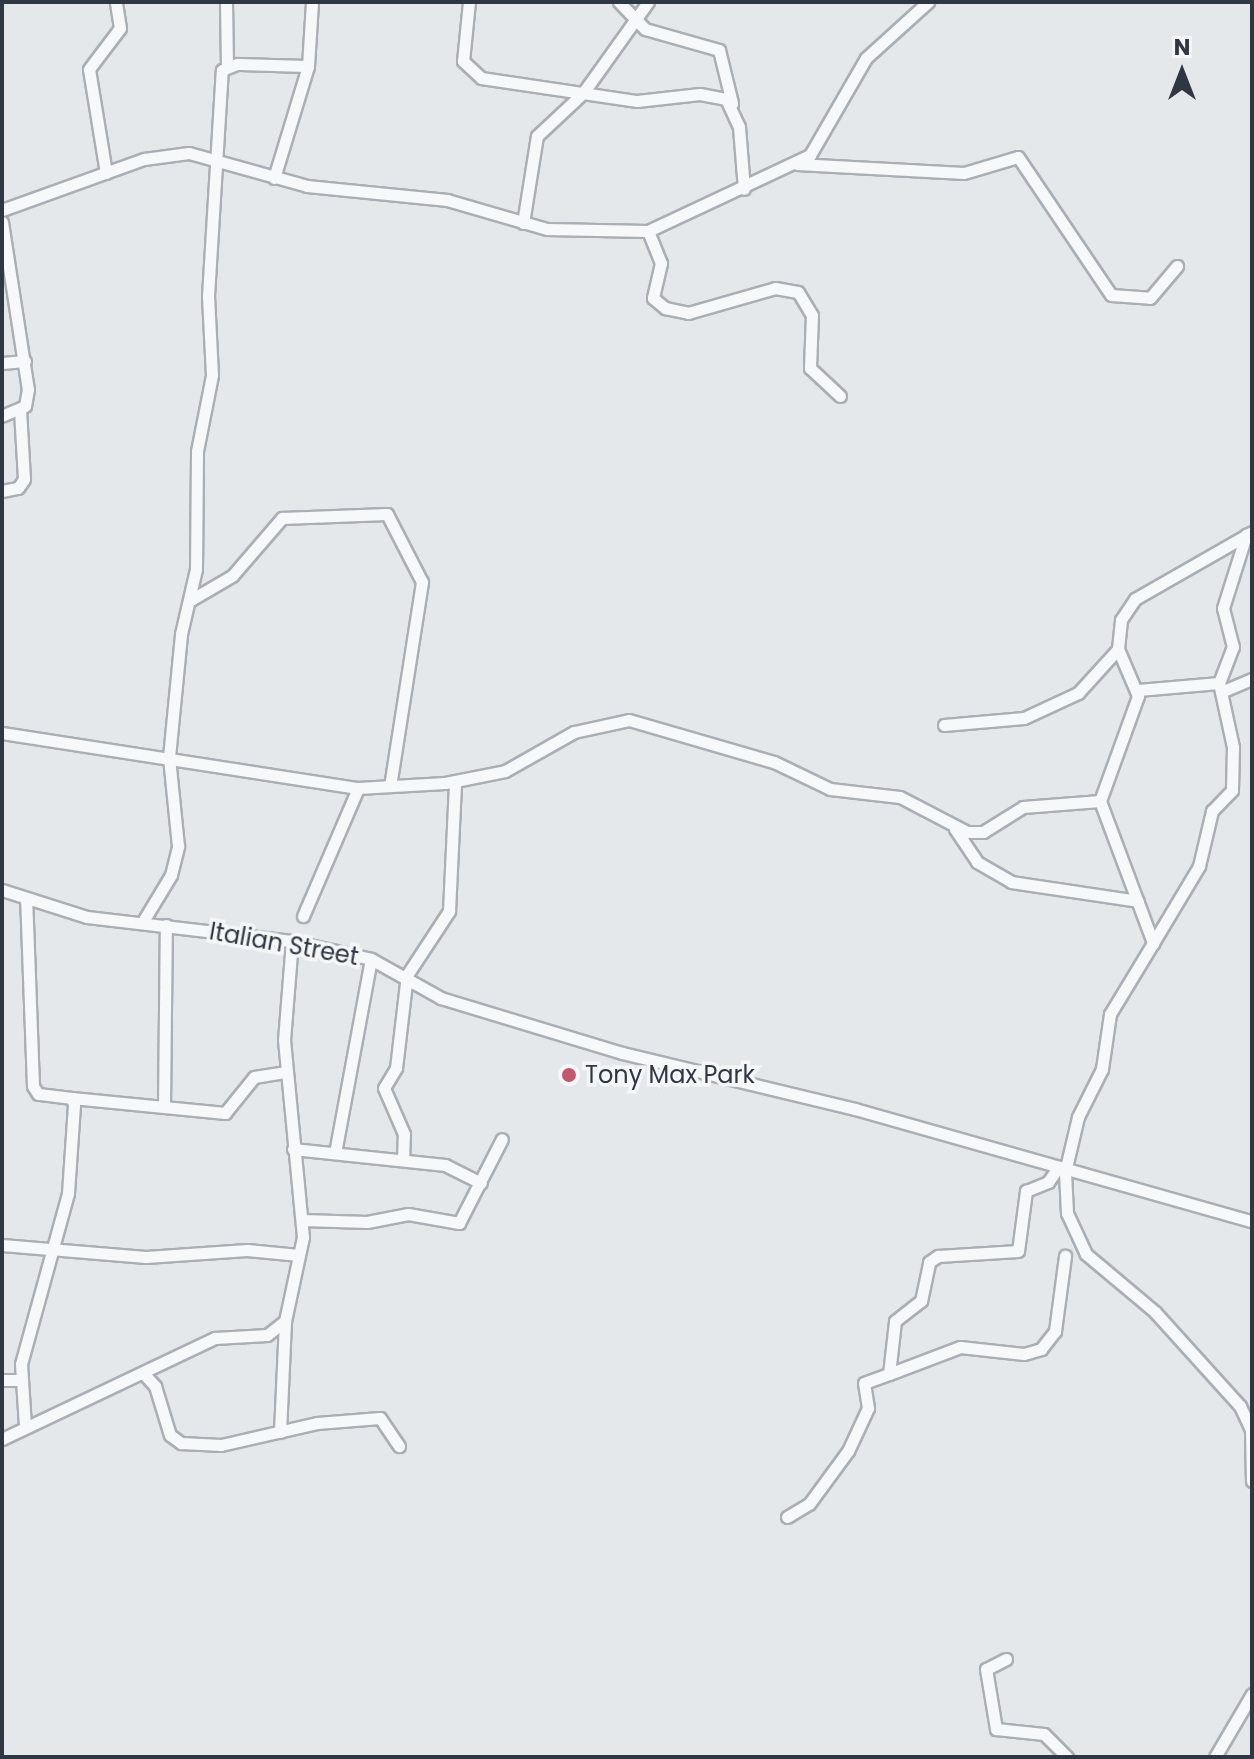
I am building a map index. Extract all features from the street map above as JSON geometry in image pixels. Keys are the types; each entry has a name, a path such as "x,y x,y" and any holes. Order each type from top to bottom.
{"street":[{"path":"106,173 89,69 120,28 116,2"},
{"path":"142,923 176,862 169,757 199,531 197,451 212,375 208,296 219,161 221,78 227,66 226,2"},
{"path":"274,178 308,66 312,2"},
{"path":"469,2 462,55 471,73 495,83 637,101 700,94 732,103"},
{"path":"619,2 635,22 657,34 719,50 747,173 744,189"},
{"path":"523,223 537,136 583,93 648,2"},
{"path":"2,210 170,154 219,161 274,178 447,200 523,223 565,231 648,231 797,164 818,146 866,58 919,4"},
{"path":"227,66 308,66"},
{"path":"797,164 954,173 1018,157 1111,295 1150,298 1177,266"},
{"path":"2,222 25,361 27,401 20,410 2,416"},
{"path":"648,231 661,263 653,298 665,308 688,313 775,288 798,292 812,315 810,368 840,396"},
{"path":"2,363 25,361"},
{"path":"2,491 15,490 24,479 20,410"},
{"path":"189,601 232,576 282,518 387,514 422,582 390,786"},
{"path":"1153,943 1100,801 1138,690 1118,649 1121,620 1135,599 1249,533"},
{"path":"1249,533 1224,597 1233,653 1220,687 1233,747 1232,790 1212,811 1199,866 1110,1014 1102,1069 1078,1117 1061,1170 1067,1213 1086,1254 1155,1312 1240,1406 1251,1430 1252,1481"},
{"path":"944,725 1024,718 1078,693 1118,649"},
{"path":"1138,690 1220,687 1252,679"},
{"path":"2,733 358,788 455,782 505,771 574,732 629,720 774,762 830,789 909,800 934,809 955,829 977,862 1011,882 1138,901"},
{"path":"403,1160 404,1134 384,1093 396,1068 407,975 449,911 455,782"},
{"path":"303,916 358,788"},
{"path":"955,829 983,832 1033,805 1100,801"},
{"name":"Italian Street","path":"2,890 87,917 292,941 371,959 460,1005 1252,1221"},
{"path":"26,899 33,1086 38,1094 229,1113 254,1077 285,1072"},
{"path":"164,1105 166,925"},
{"path":"280,1432 285,1321 303,1220 285,1072 292,941"},
{"path":"335,1153 371,959"},
{"path":"25,1426 23,1351 68,1193 72,1098"},
{"path":"303,1220 367,1222 408,1214 459,1223 502,1139"},
{"path":"293,1149 456,1168 481,1183"},
{"path":"889,1374 895,1321 921,1301 929,1262 938,1256 1018,1251 1026,1191 1052,1179 1061,1170"},
{"path":"2,1245 146,1257 247,1250 299,1255"},
{"path":"787,1517 803,1510 837,1469 867,1414 865,1380 960,1347 1024,1354 1041,1349 1055,1331 1065,1256"},
{"path":"2,1439 222,1336 267,1335 285,1321"},
{"path":"143,1373 155,1386 170,1435 181,1443 221,1445 280,1432 380,1418 399,1446"},
{"path":"2,1380 22,1380"},
{"path":"1006,1659 986,1669 996,1729 1051,1737 1067,1757"},
{"path":"1215,1757 1252,1694"}],"place":[{"name":"Tony Max Park","path":"569,1075"}]}
